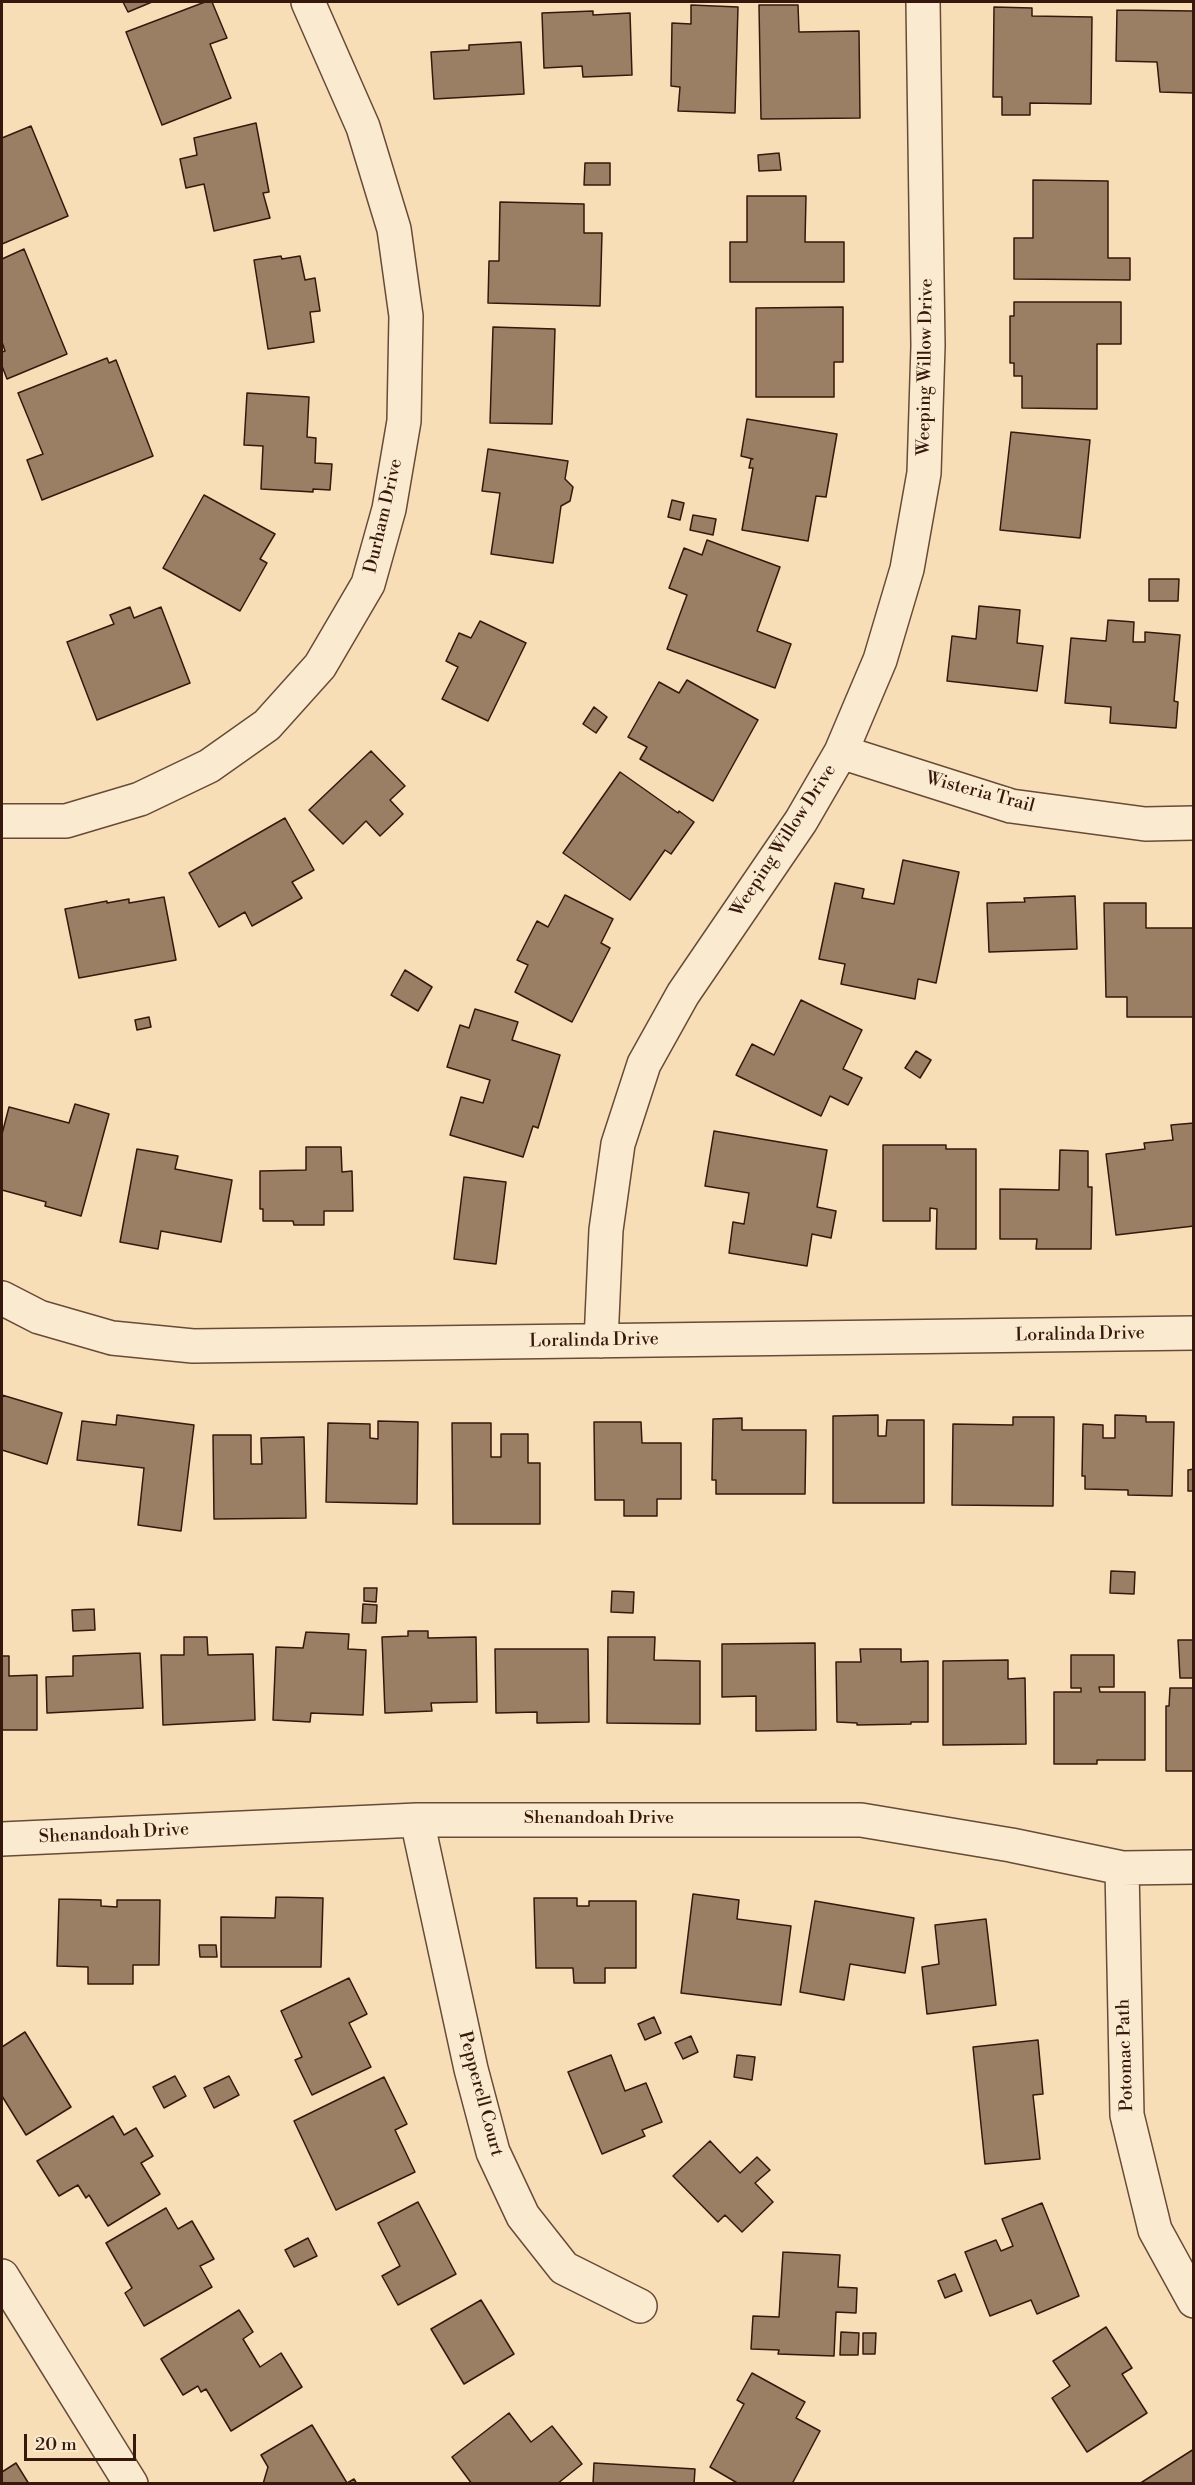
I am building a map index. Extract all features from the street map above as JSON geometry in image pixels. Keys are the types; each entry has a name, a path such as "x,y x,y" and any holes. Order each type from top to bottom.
{"street":[{"name":"Weeping Willow Drive","path":"601,1341 606,1230 618,1144 644,1064 683,994 801,821 841,752 880,660 904,581 924,473 928,346 923,2"},
{"name":"Durham Drive","path":"2,821 66,821 140,799 209,766 267,725 320,666 368,584 389,509 404,421 406,315 394,229 363,128 317,5"},
{"name":"Wisteria Trail","path":"841,752 1011,806 1145,824 1194,823"},
{"name":"Loralinda Drive","path":"2,1298 39,1317 112,1338 193,1346 1194,1333"},
{"name":"Shenandoah Drive","path":"2,1839 417,1820 861,1820 1011,1845 1122,1868 1194,1867"},
{"name":"Pepperell Court","path":"417,1820 471,2069 493,2152 523,2216 564,2268 640,2306"},
{"name":"Potomac Path","path":"1122,1868 1127,2115 1155,2230 1194,2301"},
{"path":"2,2276 131,2484"}],"building":[{"path":"123,2 152,2 128,12"},
{"path":"205,2 212,2 227,38 210,44 231,98 162,125 126,32"},
{"path":"691,5 738,7 735,113 678,111 680,87 671,86 672,23 691,24"},
{"path":"759,5 798,5 799,32 859,31 860,118 761,119"},
{"path":"994,7 1032,8 1032,16 1092,17 1091,104 1030,103 1030,115 1002,115 1002,97 993,97"},
{"path":"1117,10 1194,11 1194,93 1160,92 1157,62 1116,61"},
{"path":"593,11 593,15 630,13 632,75 583,77 582,66 544,68 542,13"},
{"path":"521,42 524,94 434,99 431,52 469,50 469,45"},
{"path":"256,123 269,192 263,193 270,218 214,231 204,184 186,188 180,159 197,155 194,138"},
{"path":"31,126 68,216 2,244 2,138"},
{"path":"779,153 781,170 759,171 758,155"},
{"path":"585,163 610,163 610,185 584,185"},
{"path":"1033,180 1108,181 1108,258 1130,258 1130,280 1014,279 1014,238 1033,238"},
{"path":"747,196 806,196 805,242 844,242 844,282 730,282 730,242 747,242"},
{"path":"500,202 584,204 584,233 602,233 600,306 488,303 489,261 499,261"},
{"path":"24,249 67,354 7,379 2,366 2,352 5,351 2,342 2,259"},
{"path":"281,256 282,259 300,256 305,280 315,278 320,311 310,312 314,342 268,349 254,260"},
{"path":"1014,302 1121,302 1121,344 1097,344 1097,409 1022,408 1022,376 1014,376 1014,363 1010,363 1010,316 1014,316"},
{"path":"843,307 843,362 834,362 834,397 756,397 756,308"},
{"path":"493,327 555,329 552,424 490,423"},
{"path":"107,358 109,363 116,360 153,456 42,500 27,460 43,454 18,393"},
{"path":"247,393 309,397 307,437 316,438 315,463 332,464 330,490 313,489 313,492 261,489 263,446 244,445"},
{"path":"747,419 837,434 826,497 816,496 808,541 742,530 753,468 749,468 751,459 753,459 741,456"},
{"path":"1011,432 1090,440 1080,538 1000,530"},
{"path":"488,449 568,461 565,479 573,487 570,501 561,506 553,563 491,554 500,493 482,491"},
{"path":"204,495 275,534 260,559 267,563 240,611 163,568"},
{"path":"672,500 684,503 680,520 668,517"},
{"path":"693,515 716,519 713,535 690,530"},
{"path":"707,540 780,567 757,631 791,644 775,688 667,649 687,595 669,588 684,548 702,555"},
{"path":"1149,579 1179,579 1178,601 1149,601"},
{"path":"979,606 1020,610 1017,643 1043,646 1037,691 947,681 952,636 976,639"},
{"path":"130,607 134,618 161,607 190,683 97,720 67,642 114,624 110,615"},
{"path":"1108,620 1134,622 1133,642 1145,642 1145,632 1180,635 1174,701 1178,702 1176,728 1110,723 1111,707 1065,703 1071,638 1106,641"},
{"path":"480,621 526,643 488,721 442,699 458,667 446,661 459,633 471,638"},
{"path":"687,680 758,720 713,801 640,759 647,747 628,737 659,682 679,693"},
{"path":"594,707 607,717 596,733 583,724"},
{"path":"371,751 405,786 390,800 403,814 380,836 366,821 343,844 309,810"},
{"path":"620,772 694,822 671,854 665,850 630,900 563,853"},
{"path":"285,818 314,870 292,882 302,898 252,926 245,912 219,927 189,873"},
{"path":"903,860 959,872 936,983 918,979 915,999 841,984 845,964 819,959 835,883 864,889 862,898 894,904"},
{"path":"565,895 613,919 601,943 610,948 572,1022 515,992 528,965 517,960 537,921 548,927"},
{"path":"1075,896 1077,949 989,952 987,903 1025,902 1024,898"},
{"path":"164,897 176,960 79,978 65,909 107,901 107,903 129,899 129,903"},
{"path":"1104,903 1146,903 1146,928 1194,928 1194,1017 1127,1017 1127,997 1106,997"},
{"path":"405,970 432,987 418,1011 391,995"},
{"path":"801,1000 862,1030 843,1069 862,1078 848,1105 830,1096 821,1116 736,1075 752,1044 774,1055"},
{"path":"475,1009 518,1022 512,1040 560,1055 538,1128 533,1126 523,1157 450,1135 461,1097 483,1103 490,1080 447,1067 460,1025 469,1028"},
{"path":"149,1017 151,1027 137,1030 135,1020"},
{"path":"916,1051 931,1060 920,1078 905,1068"},
{"path":"75,1104 109,1114 81,1216 45,1206 46,1202 2,1190 2,1134 9,1107 69,1123"},
{"path":"1194,1123 1194,1226 1116,1235 1106,1154 1145,1149 1144,1143 1173,1140 1171,1125"},
{"path":"714,1131 827,1150 817,1207 836,1211 831,1238 812,1234 807,1266 729,1253 733,1222 744,1224 749,1193 705,1186"},
{"path":"883,1145 946,1145 946,1149 976,1149 976,1249 936,1249 937,1209 930,1208 930,1221 883,1221"},
{"path":"306,1147 341,1147 342,1172 352,1171 353,1211 324,1211 324,1225 294,1225 293,1221 263,1221 263,1209 260,1209 260,1171 306,1170"},
{"path":"137,1149 178,1156 175,1169 232,1180 221,1242 161,1231 158,1249 120,1242"},
{"path":"1060,1150 1088,1151 1088,1187 1092,1187 1091,1249 1036,1249 1037,1239 1000,1239 1000,1189 1059,1190"},
{"path":"464,1177 506,1182 496,1264 454,1259"},
{"path":"2,1395 62,1413 47,1464 2,1450"},
{"path":"117,1415 194,1425 181,1531 138,1525 144,1468 77,1460 82,1421 116,1425"},
{"path":"878,1415 878,1436 886,1436 887,1420 924,1420 924,1503 833,1503 833,1416"},
{"path":"1115,1415 1146,1416 1146,1422 1174,1422 1172,1496 1128,1495 1128,1490 1085,1489 1085,1476 1082,1476 1083,1424 1103,1425 1103,1438 1115,1438"},
{"path":"1013,1417 1054,1417 1053,1506 952,1505 953,1424 1013,1425"},
{"path":"742,1418 742,1430 806,1430 805,1494 716,1494 716,1480 712,1480 713,1419"},
{"path":"378,1421 418,1422 417,1504 326,1502 328,1423 370,1424 370,1438 378,1439"},
{"path":"594,1422 641,1422 642,1443 681,1443 681,1499 657,1499 657,1516 624,1516 624,1500 595,1500"},
{"path":"452,1423 491,1423 491,1457 501,1457 501,1434 528,1434 528,1463 540,1463 540,1524 453,1524"},
{"path":"213,1435 251,1435 251,1464 262,1464 261,1438 304,1437 306,1518 214,1519"},
{"path":"1194,1469 1194,1491 1188,1491 1188,1470"},
{"path":"1111,1571 1135,1572 1134,1594 1110,1593"},
{"path":"364,1588 377,1588 376,1602 364,1601"},
{"path":"612,1591 634,1592 633,1613 611,1612"},
{"path":"363,1604 377,1605 376,1623 362,1623"},
{"path":"94,1609 95,1630 73,1631 72,1610"},
{"path":"408,1631 428,1631 428,1638 476,1637 477,1702 431,1703 432,1711 385,1713 382,1637 408,1636"},
{"path":"306,1632 349,1634 348,1649 366,1650 363,1715 311,1713 310,1722 273,1720 276,1647 303,1648"},
{"path":"184,1637 207,1637 208,1655 253,1654 255,1720 163,1725 161,1655 184,1655"},
{"path":"608,1637 655,1637 654,1660 700,1661 700,1724 607,1723"},
{"path":"1178,1640 1194,1640 1194,1678 1180,1678"},
{"path":"815,1643 816,1730 756,1731 756,1696 722,1697 722,1644"},
{"path":"495,1649 588,1649 589,1722 537,1723 537,1712 496,1713"},
{"path":"860,1649 901,1649 901,1662 928,1661 928,1722 857,1725 857,1723 837,1722 836,1662 861,1662"},
{"path":"140,1653 143,1708 47,1713 46,1677 73,1676 73,1656"},
{"path":"1071,1655 1114,1655 1114,1687 1099,1687 1100,1692 1145,1692 1145,1760 1097,1760 1097,1764 1054,1764 1054,1692 1081,1692 1081,1688 1071,1688"},
{"path":"2,1656 9,1656 9,1676 37,1675 37,1730 2,1730"},
{"path":"1008,1660 1008,1679 1025,1678 1026,1744 943,1745 943,1661"},
{"path":"1170,1688 1194,1688 1194,1771 1166,1771 1166,1706 1169,1706"},
{"path":"693,1894 739,1900 737,1919 791,1926 781,2005 681,1993"},
{"path":"276,1897 323,1898 321,1967 221,1967 221,1917 275,1918"},
{"path":"534,1898 577,1898 577,1906 589,1906 589,1901 636,1901 636,1968 605,1968 605,1983 574,1983 573,1968 536,1968"},
{"path":"59,1899 101,1900 101,1906 117,1907 117,1900 160,1900 159,1965 133,1965 133,1984 88,1984 88,1967 57,1966"},
{"path":"815,1901 914,1918 905,1973 850,1964 844,2000 800,1992"},
{"path":"986,1919 996,2005 927,2014 922,1967 939,1964 935,1925"},
{"path":"199,1945 216,1945 217,1957 200,1957"},
{"path":"349,1978 367,2014 349,2023 371,2067 312,2095 295,2060 302,2057 281,2011"},
{"path":"654,2017 661,2033 645,2040 638,2024"},
{"path":"25,2032 71,2107 26,2135 2,2096 2,2047"},
{"path":"691,2036 698,2052 683,2059 675,2043"},
{"path":"1038,2040 1043,2094 1033,2095 1040,2159 985,2164 973,2047"},
{"path":"611,2055 625,2091 646,2083 662,2122 642,2130 645,2136 602,2154 568,2072"},
{"path":"737,2055 755,2057 752,2080 734,2077"},
{"path":"175,2076 186,2096 164,2108 153,2087"},
{"path":"229,2076 239,2095 214,2108 204,2088"},
{"path":"384,2077 407,2124 395,2130 415,2172 336,2210 294,2121"},
{"path":"113,2116 124,2135 136,2128 153,2156 141,2163 160,2194 108,2226 89,2195 86,2198 78,2185 59,2196 37,2161"},
{"path":"710,2141 740,2173 757,2157 770,2170 755,2183 773,2202 742,2232 725,2215 718,2222 673,2176"},
{"path":"418,2202 456,2274 398,2305 382,2276 400,2266 378,2223"},
{"path":"1042,2203 1079,2296 1037,2314 1031,2300 990,2316 965,2252 996,2240 1001,2251 1013,2246 1002,2219"},
{"path":"166,2208 178,2229 192,2221 214,2259 200,2266 212,2287 144,2326 125,2293 132,2288 106,2243"},
{"path":"308,2238 317,2256 294,2267 285,2250"},
{"path":"783,2252 840,2255 838,2287 857,2288 856,2313 836,2312 834,2356 778,2354 779,2350 751,2349 753,2316 779,2317"},
{"path":"955,2274 962,2291 945,2298 938,2281"},
{"path":"481,2300 514,2354 464,2384 431,2329"},
{"path":"239,2310 253,2332 243,2339 260,2367 281,2353 302,2387 231,2431 206,2389 201,2392 198,2386 183,2395 161,2359"},
{"path":"1106,2327 1132,2368 1122,2374 1147,2413 1087,2452 1052,2398 1070,2386 1053,2361"},
{"path":"841,2332 859,2333 858,2355 840,2355"},
{"path":"863,2333 876,2333 875,2354 863,2354"},
{"path":"752,2373 805,2402 796,2418 820,2431 792,2484 739,2484 710,2467 744,2404 737,2400"},
{"path":"509,2413 531,2442 552,2426 582,2464 557,2484 472,2484 452,2457"},
{"path":"312,2425 347,2483 354,2479 357,2484 263,2484 268,2467 261,2455"},
{"path":"1194,2449 1194,2484 1139,2484"},
{"path":"16,2463 29,2484 2,2484 2,2472"},
{"path":"594,2463 695,2469 694,2484 593,2484"}]}
